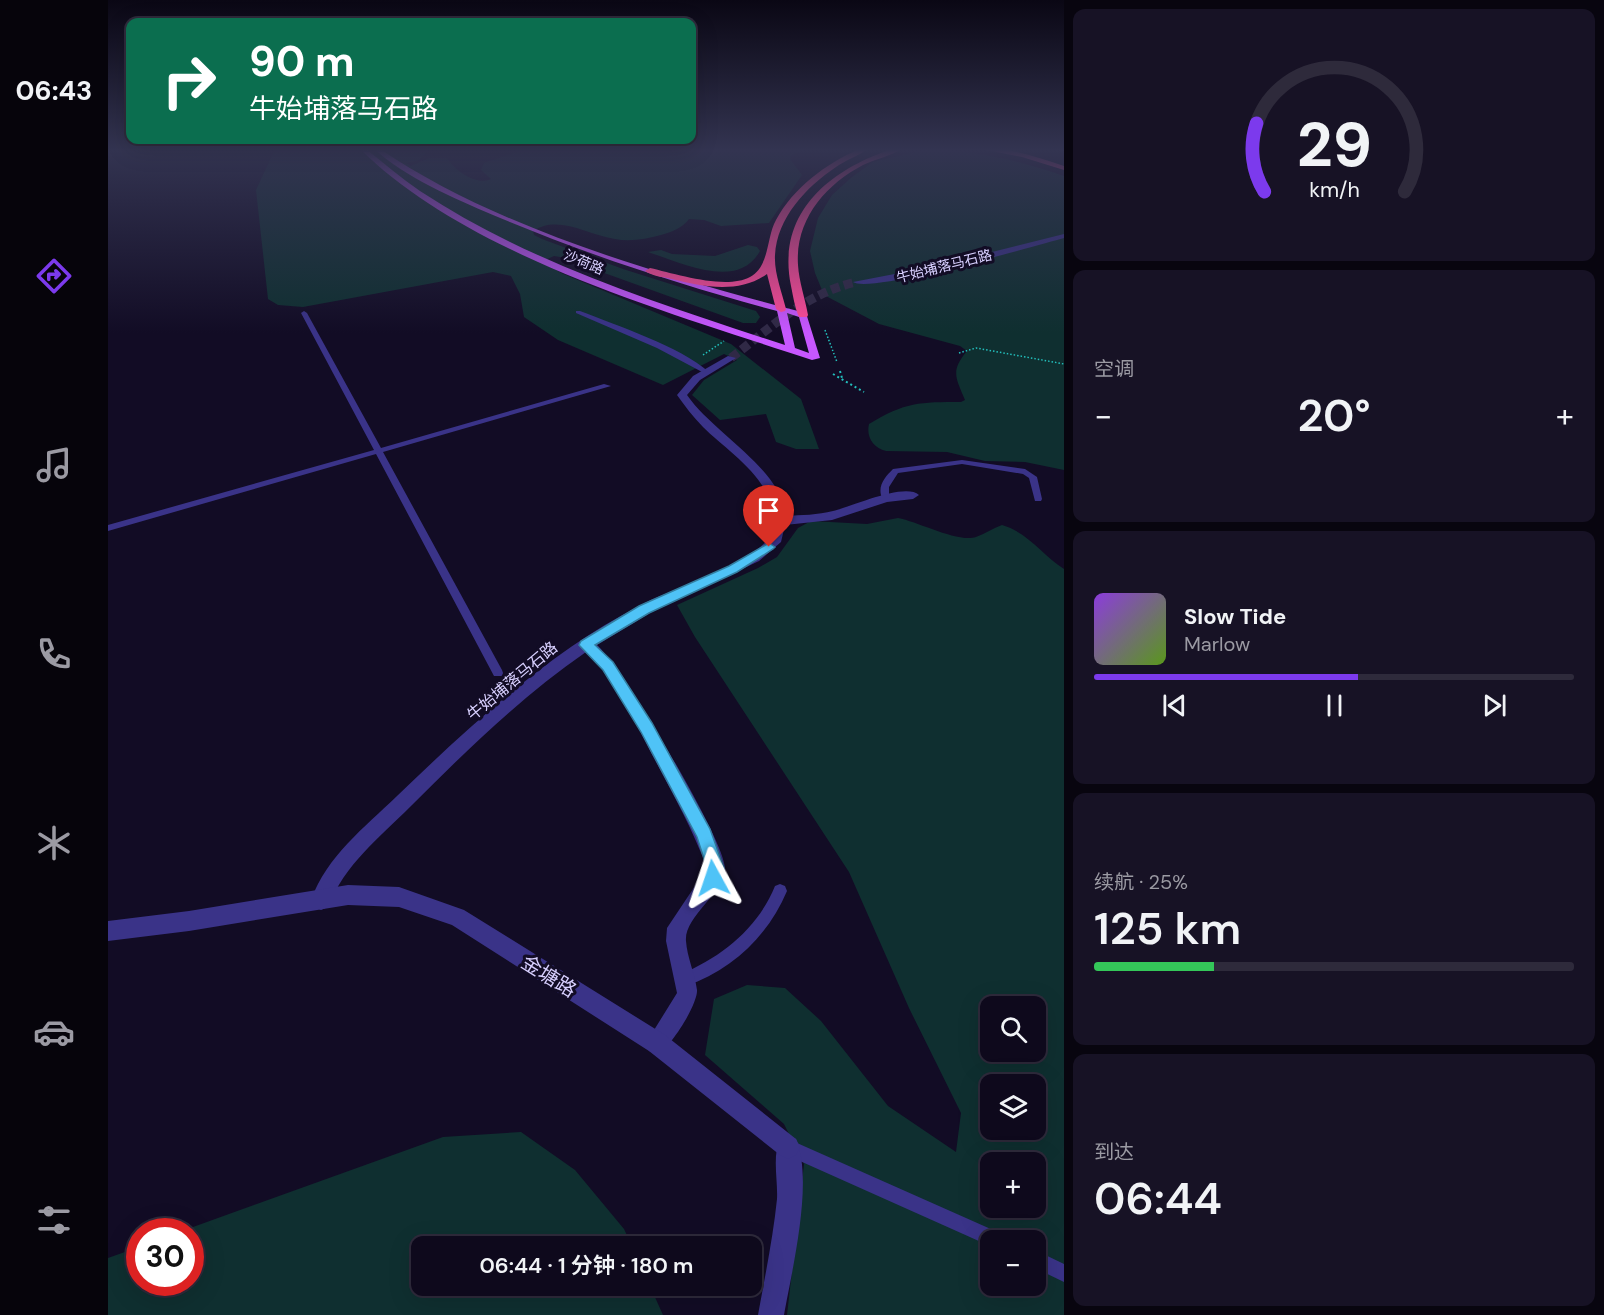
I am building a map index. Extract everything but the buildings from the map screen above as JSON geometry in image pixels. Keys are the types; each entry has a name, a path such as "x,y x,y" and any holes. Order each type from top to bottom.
{"highway":[{"path":"650,271 702,282 730,284 758,278 767,269 778,225 786,210"},
{"path":"803,315 792,257 798,224 805,210"},
{"path":"770,255 781,309"}],"main road":[{"name":"沙荷路","path":"447,210 521,249 654,305 815,358 803,315 650,271 487,210"},
{"path":"781,309 791,350"}],"street":[{"name":"牛始埔落马石路","path":"857,282 889,280 927,272 1064,236"},
{"path":"731,358 685,387 682,395 772,491 777,500 779,521 832,516 886,498 913,495"},
{"name":"牛始埔落马石路","path":"321,900 326,883 334,871 537,679 644,609 733,569 759,554 776,538 779,521"},
{"path":"586,645 602,658 637,711 704,835 716,868 713,878 676,928 676,941 686,979 687,993 681,1007 657,1043"},
{"name":"金塘路","path":"108,931 348,895 399,897 457,917 657,1043 788,1147"},
{"path":"771,1315 788,1208 790,1185 788,1147"}],"lane":[{"path":"578,312 640,337 691,362 706,372"},
{"path":"304,313 498,672"},
{"path":"108,528 607,386"},
{"path":"886,498 883,493 885,483 896,471 962,462 1018,470 1029,474 1033,477 1038,499"},
{"path":"686,979 703,974 712,968 755,931 777,902 780,891"},
{"path":"788,1147 980,1233"},
{"path":"1046,1264 1064,1273"}],"path":[{"path":"825,330 837,362"},
{"path":"691,362 724,341"},
{"path":"959,352 976,348 1064,364"},
{"path":"840,371 842,378"},
{"path":"832,374 864,392"}],"green space":[{"path":"258,210 778,210 769,223 721,226 704,220 689,219 680,227 669,232 650,238 632,240 605,237 563,225 543,226 533,231 534,235 542,239 623,269 756,311 760,317 756,323 743,323 560,257 554,256 543,261 561,273 731,344 801,399 819,449 796,449 776,442 766,414 720,420 692,395 704,380 737,360 724,354 663,385 558,340 524,317 520,294 511,276 493,272 303,307 278,305 268,299"},
{"path":"823,210 1064,210 1064,470 1025,462 985,461 947,452 886,451 874,445 868,429 869,424 893,411 913,405 965,400 956,375 958,364 967,351 960,346 879,324 824,295 815,273 810,251 818,218"},
{"path":"748,245 757,247 760,251 750,263 738,270 724,272 708,271 648,252 661,250 672,254 715,256"},
{"path":"898,518 949,535 968,538 979,536 1002,525 1020,533 1064,569 1064,1315 787,1315 804,1164 784,1124 705,1055 714,999 747,985 785,988 821,1021 888,1106 956,1152 961,1113 909,1008 849,872 695,637 677,605 777,557 798,528 811,521 867,524"},
{"path":"521,1132 575,1170 627,1236 411,1236 411,1296 654,1296 663,1315 108,1315 108,1258 126,1252 126,1296 204,1296 204,1223 443,1137"}],"tunnel":[{"path":"731,358 790,312 822,294 857,282"}],"route":[{"path":"713,878 716,868 713,855 647,727 608,666 586,645 644,609 733,569 769,547"}]}
